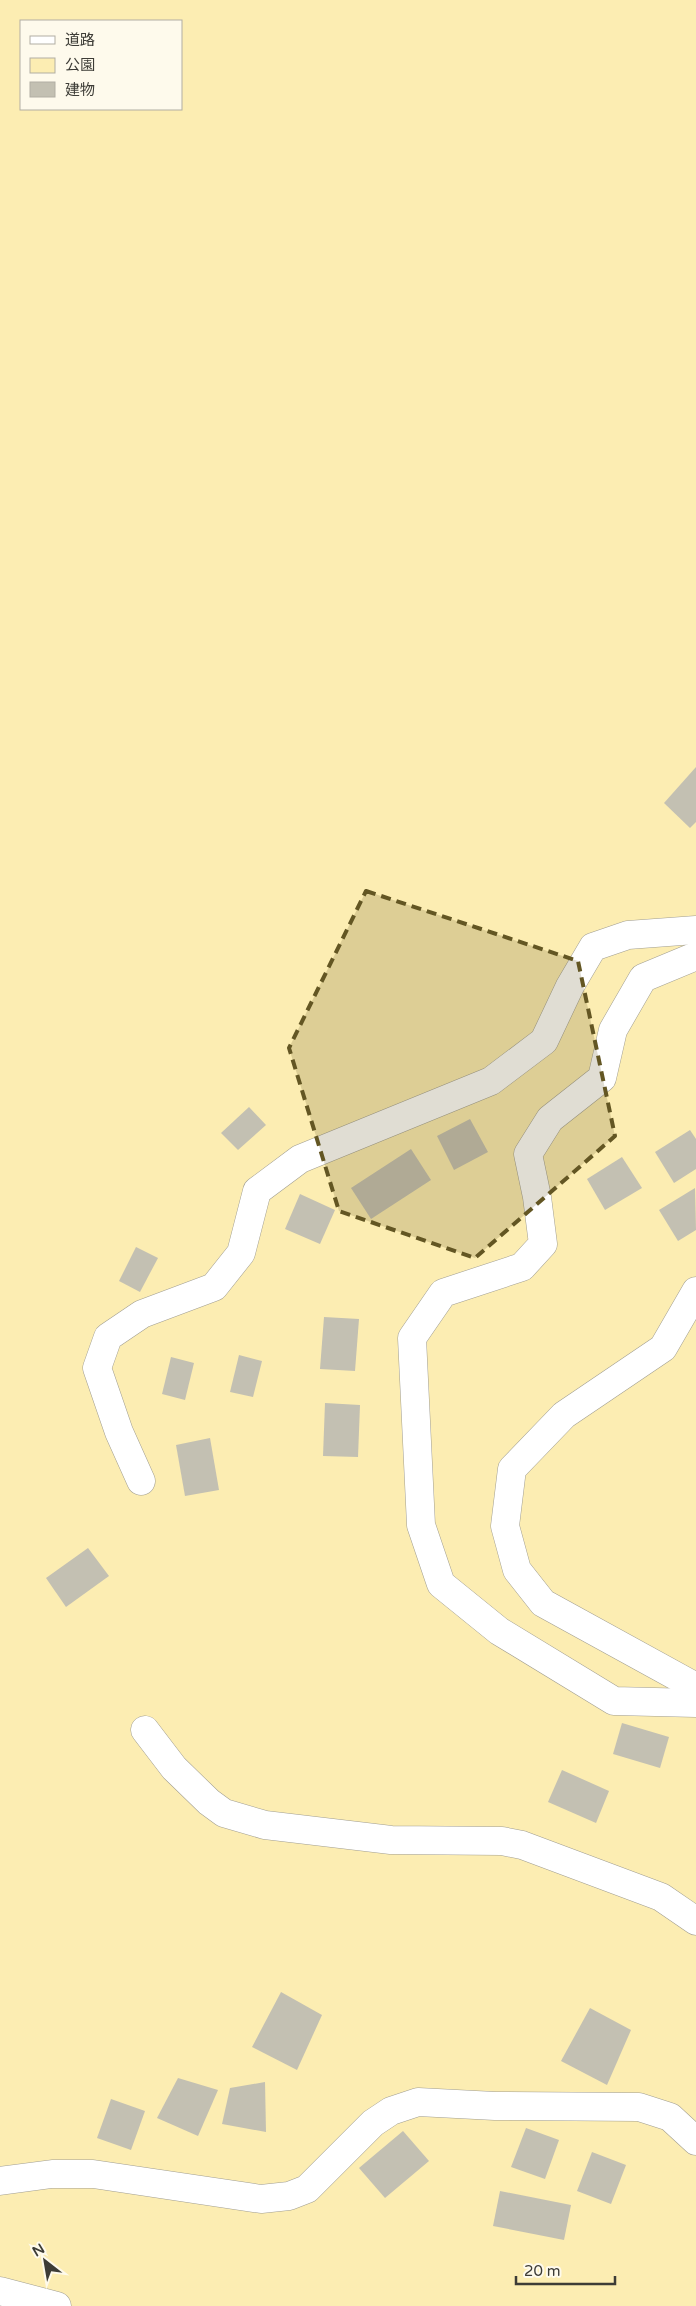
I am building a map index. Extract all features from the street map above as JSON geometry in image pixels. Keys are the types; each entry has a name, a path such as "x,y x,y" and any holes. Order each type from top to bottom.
{"street":[{"path":"141,1481 118,1432 97,1368 108,1336 142,1314 214,1286 241,1253 256,1190 300,1159 491,1081 544,1041 570,986 593,947 628,935 696,930"},
{"path":"696,956 643,978 612,1030 602,1078 550,1119 528,1154 537,1197 543,1244 522,1267 443,1293 412,1338 421,1525 441,1584 499,1632 614,1701 696,1703"},
{"path":"696,1291 663,1348 564,1415 512,1469 505,1526 517,1570 544,1603 696,1687"},
{"path":"145,1730 174,1768 209,1802 224,1813 264,1824 391,1840 502,1841 522,1845 661,1897 696,1921"},
{"path":"0,2181 52,2174 94,2174 261,2199 289,2196 306,2189 373,2123 391,2111 418,2102 495,2106 639,2107 670,2118 696,2141"},
{"path":"0,2291 58,2306"}],"highlighted area":[{"path":"366,891 578,961 615,1136 475,1258 339,1211 289,1048"}],"green space":[{"path":"0,0 696,0 696,2306 0,2306"}],"building":[{"path":"696,767 696,822 690,828 664,803"},
{"path":"249,1107 266,1125 238,1150 221,1133"},
{"path":"470,1119 488,1152 454,1170 437,1136"},
{"path":"690,1130 696,1139 696,1169 674,1183 655,1152"},
{"path":"411,1149 431,1180 371,1219 351,1188"},
{"path":"622,1157 642,1188 605,1210 587,1179"},
{"path":"695,1188 696,1230 678,1241 659,1210"},
{"path":"300,1194 335,1210 320,1244 285,1229"},
{"path":"136,1247 158,1258 140,1292 119,1281"},
{"path":"324,1317 359,1319 355,1371 320,1369"},
{"path":"239,1355 262,1361 253,1397 230,1392"},
{"path":"171,1357 194,1363 185,1400 162,1394"},
{"path":"325,1403 360,1405 358,1457 323,1456"},
{"path":"210,1438 219,1490 185,1496 176,1445"},
{"path":"88,1548 109,1576 66,1607 46,1578"},
{"path":"622,1723 669,1737 660,1768 613,1754"},
{"path":"562,1770 609,1791 596,1823 548,1802"},
{"path":"281,1992 322,2015 297,2070 252,2047"},
{"path":"590,2008 631,2030 607,2085 561,2061"},
{"path":"178,2078 218,2090 198,2136 157,2118"},
{"path":"265,2082 266,2132 222,2124 230,2088"},
{"path":"111,2099 145,2111 131,2150 97,2138"},
{"path":"526,2128 559,2140 545,2179 511,2167"},
{"path":"403,2131 429,2161 385,2198 359,2168"},
{"path":"592,2152 626,2165 611,2204 577,2191"},
{"path":"500,2191 571,2205 564,2240 493,2226"}]}
